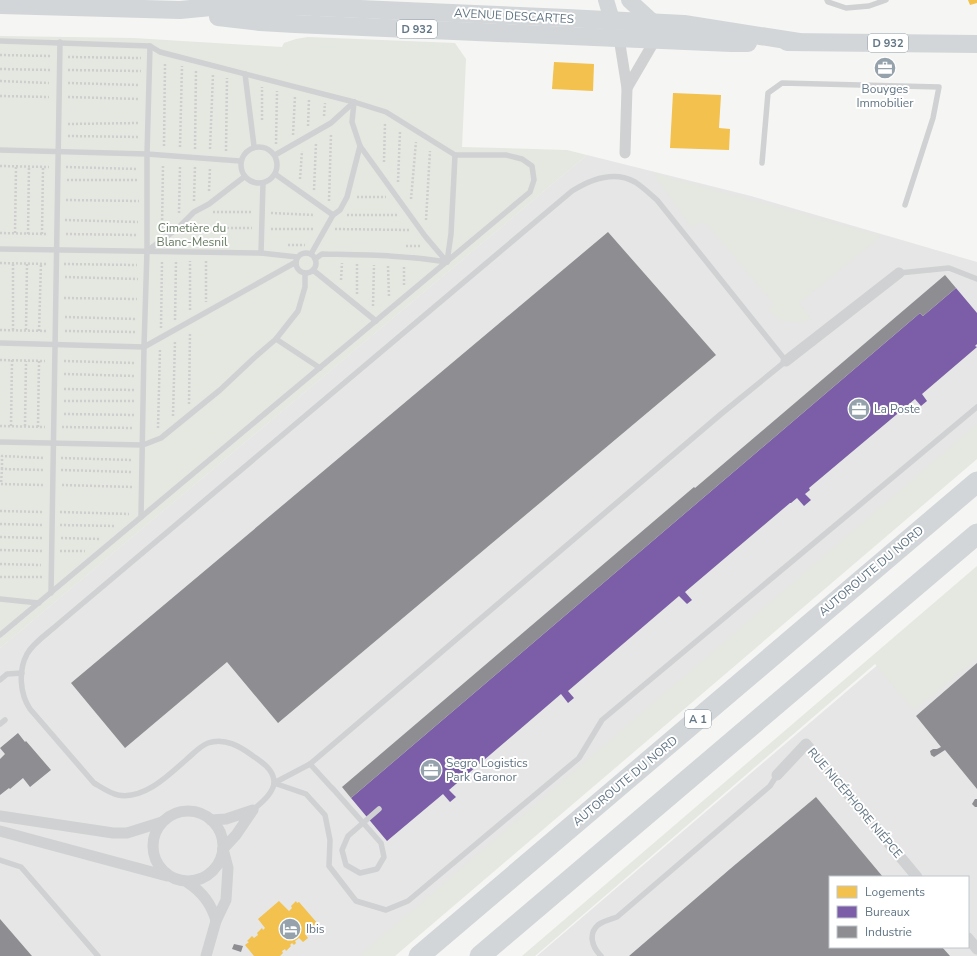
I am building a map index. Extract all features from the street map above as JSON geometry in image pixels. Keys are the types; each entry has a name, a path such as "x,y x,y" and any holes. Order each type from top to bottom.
{"highway":[{"name":"AUTOROUTE DU NORD","path":"419,956 977,482"},
{"path":"480,956 977,534"}],"main road":[{"path":"606,0 619,38"},
{"path":"629,0 654,31"},
{"name":"AVENUE DESCARTES","path":"0,6 22,3 175,7 291,6 612,20 654,31"},
{"name":"AVENUE DESCARTES","path":"175,7 211,16 267,22 619,38 684,24 799,42 977,44"}],"street":[{"path":"627,88 654,31"},
{"path":"619,38 627,88 625,153"},
{"path":"786,361 899,273"},
{"name":"RUE NICÉPHORE NIÉPCE","path":"777,775 806,744 916,876"},
{"path":"211,820 226,819 253,810"},
{"path":"206,956 216,921 226,900 227,894 228,868 223,849 222,838 218,828 211,820 202,814 192,811 181,812 171,815 162,822 156,830 152,840 152,851 155,861 161,870 178,881 187,882 198,880 208,876 215,868 221,859 223,849 236,835 253,810"},
{"path":"0,816 113,833 127,833 162,822"},
{"path":"0,831 170,877"},
{"path":"187,882 197,889 213,909 216,921"},
{"path":"969,939 977,949"}],"lane":[{"path":"827,0 828,2 846,8 869,6 886,0"},
{"path":"0,40 150,46 166,54 263,78 386,112 455,155 506,155 522,159 532,166 534,180 530,192 390,309 374,320 320,368 141,516 0,636"},
{"path":"51,592 60,42"},
{"path":"141,516 144,332 147,265 147,137 150,46"},
{"path":"245,74 254,146"},
{"path":"762,163 768,93 782,83 939,87 933,118 905,205"},
{"path":"275,155 331,124 354,102"},
{"path":"354,102 352,122 360,146 423,233 447,262"},
{"path":"254,146 262,147 266,147 275,155 277,165 275,174 270,180 263,183 253,182 244,177 240,169 240,161 245,152 254,146"},
{"path":"297,260 297,267 300,271 305,273 313,270 316,265 313,256 316,245 331,214 340,210 347,197 360,146"},
{"path":"0,150 147,154 240,161"},
{"path":"447,262 451,234 455,155"},
{"path":"275,174 331,214"},
{"path":"253,810 264,801 271,791 274,783 272,774 266,765 238,746 219,742 209,743 200,748 156,785 133,794 119,795 105,790 94,783 30,709 24,700 22,673 27,654 34,645 572,191 586,182 600,177 615,176 636,182 657,200 786,361 310,764 274,783"},
{"path":"147,251 178,228 194,212 209,204 244,177"},
{"path":"261,253 263,183"},
{"path":"0,249 261,253 297,260"},
{"path":"0,343 144,347 297,260 301,254 306,252 313,256 322,254 342,254 404,256 447,262"},
{"path":"899,273 949,268 977,279"},
{"path":"313,270 374,320"},
{"path":"0,442 143,445 161,438 220,390 276,339 298,311 305,287 305,273"},
{"path":"276,339 320,368"},
{"path":"274,783 306,794 325,815 330,840 329,866 356,901 386,910 408,901 579,758 602,720 977,407"},
{"path":"0,599 39,603"},
{"path":"0,680 7,674 22,673"},
{"path":"0,724 5,720"},
{"path":"310,764 381,843 384,857 377,869 360,873 346,865 342,850 348,836 379,808"},
{"path":"601,956 595,951 592,943 592,933 599,924 616,917 623,912 770,786 777,775"},
{"path":"0,860 21,867 98,956"}],"path":[{"path":"161,240 166,54"},
{"path":"0,55 150,58"},
{"path":"183,58 178,228 325,229 423,233 431,141"},
{"path":"209,204 213,66"},
{"path":"0,69 149,72"},
{"path":"226,160 227,69"},
{"path":"262,147 263,78"},
{"path":"0,81 149,85"},
{"path":"275,155 278,82"},
{"path":"292,146 296,87"},
{"path":"300,192 310,91"},
{"path":"324,128 326,95"},
{"path":"0,96 148,99"},
{"path":"383,177 386,112"},
{"path":"58,124 148,123"},
{"path":"331,124 331,214"},
{"path":"410,215 417,131"},
{"path":"314,202 316,132"},
{"path":"58,136 147,137"},
{"path":"0,166 147,169"},
{"path":"28,234 29,166"},
{"path":"15,233 16,167"},
{"path":"42,234 43,167"},
{"path":"57,180 147,180"},
{"path":"57,200 147,201"},
{"path":"57,220 147,223"},
{"path":"0,233 147,235"},
{"path":"261,244 316,245"},
{"path":"402,246 433,246"},
{"path":"206,252 206,312"},
{"path":"341,293 342,254"},
{"path":"357,306 358,255"},
{"path":"374,255 374,320"},
{"path":"388,256 390,309"},
{"path":"404,256 404,297"},
{"path":"0,263 147,265"},
{"path":"13,263 13,330"},
{"path":"26,330 27,263"},
{"path":"39,331 41,264"},
{"path":"56,277 146,279"},
{"path":"56,298 145,299"},
{"path":"55,317 145,319"},
{"path":"0,330 144,332"},
{"path":"0,360 144,363"},
{"path":"11,426 12,360"},
{"path":"25,426 26,360"},
{"path":"38,427 39,361"},
{"path":"54,374 144,376"},
{"path":"54,389 144,390"},
{"path":"54,400 144,402"},
{"path":"54,414 143,416"},
{"path":"0,426 143,428"},
{"path":"142,487 1,484 2,456 143,460"},
{"path":"2,469 142,472"},
{"path":"0,511 141,516"},
{"path":"0,524 130,526"},
{"path":"0,577 52,577"}],"shaded area":[{"path":"587,155 751,196 977,262 977,457 384,956 0,956 0,648"},
{"path":"977,580 977,956 537,956"}],"green space":[{"name":"Cimetière du Blanc-Mesnil","path":"0,36 133,38 282,47 284,43 308,37 455,43 466,59 462,147 567,150 587,155 0,648"},
{"path":"653,173 881,236 799,303 811,319 798,323 781,321 769,310 774,304 705,222 691,227"},
{"path":"977,424 977,459 395,956 359,956 448,880"},
{"path":"977,566 977,658 914,710 875,664 535,956 522,956"}],"building: Logements":[{"path":"968,0 977,0 977,3 970,5"},
{"path":"554,62 594,64 593,91 552,89"},
{"path":"673,93 721,95 719,128 730,129 729,150 670,148"},
{"name":"Ibis","path":"279,901 289,911 292,908 291,906 296,901 297,903 299,902 318,924 311,932 309,930 305,934 308,938 303,942 299,938 295,941 296,943 294,945 292,943 286,951 285,949 282,951 283,953 280,956 254,956 245,945 249,942 247,941 252,936 254,938 258,935 257,933 262,928 263,930 265,928 258,919"}],"building: Bureaux":[{"path":"956,288 977,313 977,344 975,346 977,347 922,394 927,401 921,406 915,399 809,488 810,490 805,494 811,500 804,506 797,498 790,503 685,592 692,600 687,604 679,596 568,691 574,698 568,703 561,694 449,790 456,797 450,802 443,794 387,841 351,798 920,313 923,316"}],"building: Industrie":[{"path":"608,232 716,355 278,723 227,662 125,748 71,683"},
{"path":"945,275 956,288 923,316 920,313 351,798 342,787"},
{"path":"977,663 977,789 945,750 934,757 931,755 930,751 941,747 916,716"},
{"path":"18,733 51,770 30,787 23,778 0,795 0,759 5,754 0,748"},
{"path":"816,797 882,876 829,876 829,948 943,948 950,956 629,956"},
{"path":"975,799 977,799 977,807 972,804"},
{"path":"0,919 32,956 0,956"},
{"path":"234,944 243,946 241,952 232,949"}],"place":[{"name":"Bouyges Immobilier","path":"885,68"},
{"name":"La Poste","path":"859,409"},
{"name":"Segro Logistics Park Garonor","path":"431,770"},
{"name":"Ibis","path":"290,929"}]}
